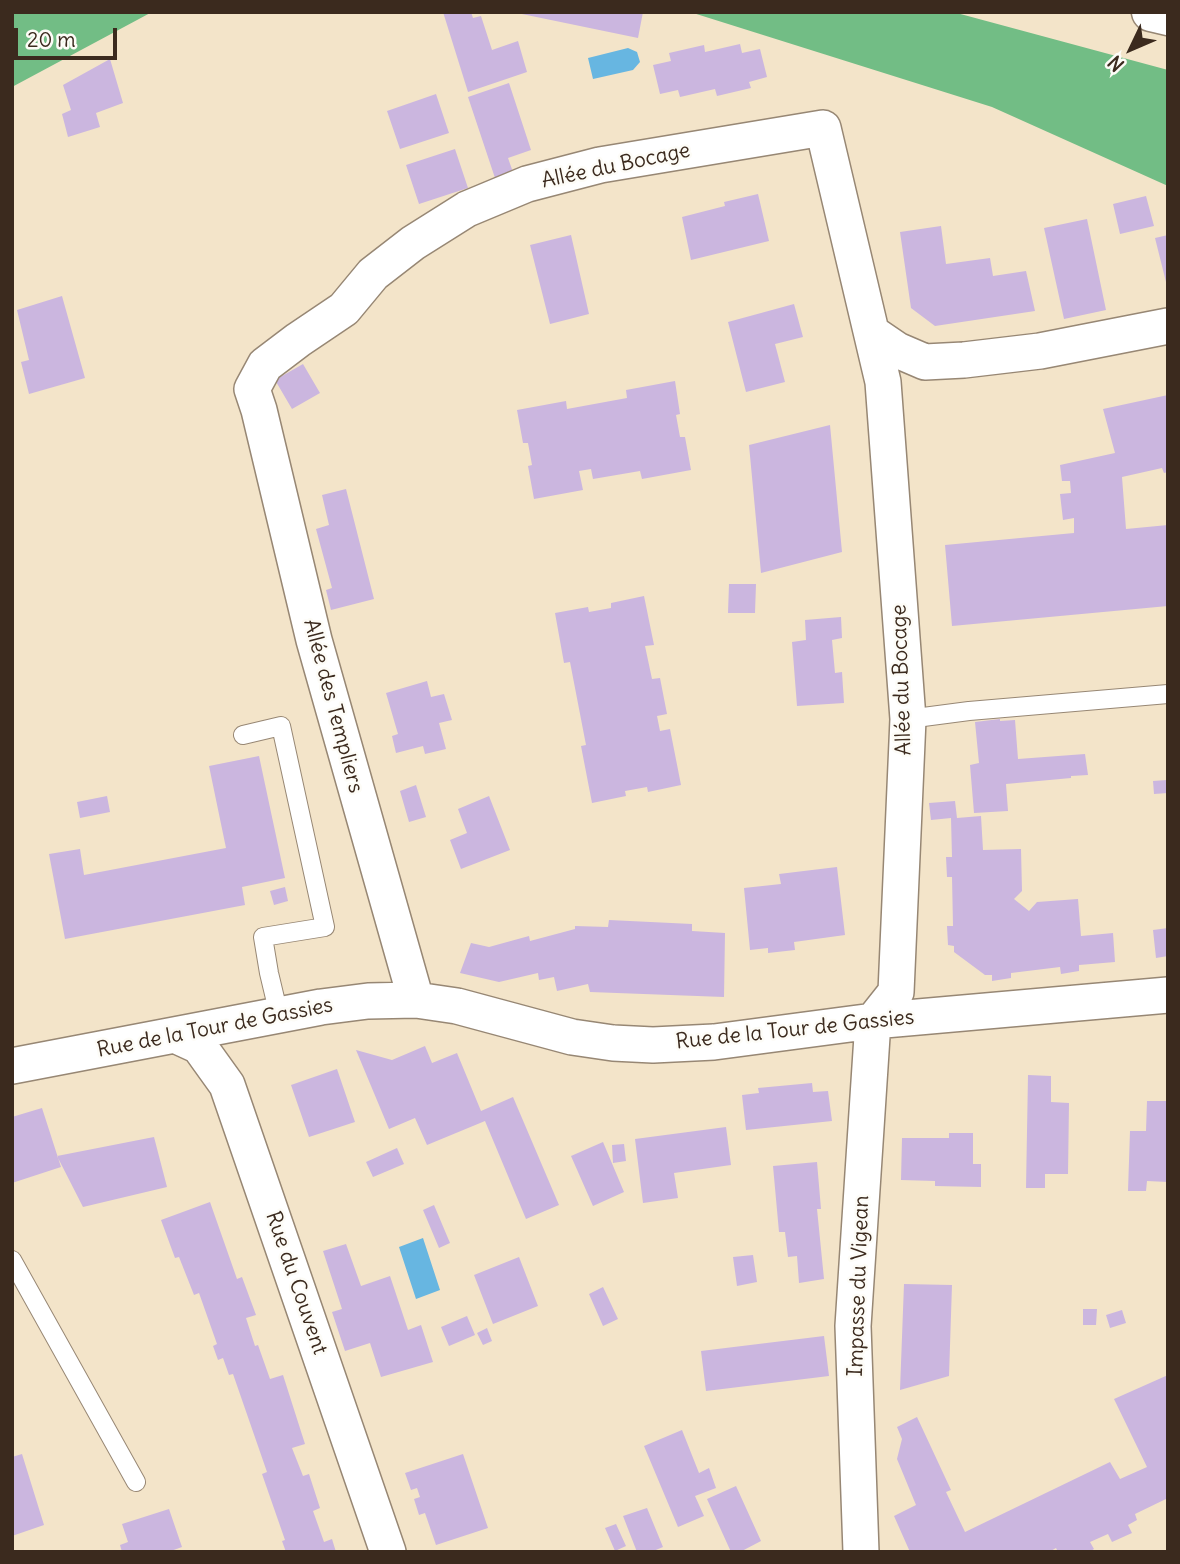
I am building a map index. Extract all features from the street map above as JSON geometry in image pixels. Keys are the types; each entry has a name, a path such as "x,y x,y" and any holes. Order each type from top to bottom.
{"highway":[{"path":"1151,12 1168,16"}],"street":[{"name":"Allée du Bocage","path":"259,410 252,389 265,365 344,309 373,274 412,243 467,209 527,184 600,165 822,128 883,382 908,719 896,992 873,1021"},
{"path":"872,333 897,350 925,362 1041,351 1168,326"},
{"name":"Allée des Templiers","path":"259,410 314,640 416,1000"},
{"name":"Rue de la Tour de Gassies","path":"12,1066 321,1007 368,1001 416,1000 457,1006 572,1037 653,1045 714,1042 873,1021 1168,995"},
{"name":"Impasse du Vigean","path":"861,1552 853,1326 873,1021"},
{"name":"Rue du Couvent","path":"175,1035 199,1046 228,1085 388,1552"}],"lane":[{"path":"908,719 969,711 1168,694"},
{"path":"243,734 281,726 325,927 263,937 279,1015"},
{"path":"12,1260 136,1482"}],"green space":[{"path":"12,12 152,12 12,87"},
{"path":"690,12 953,12 1168,70 1168,186 992,107"}],"water":[{"path":"628,48 637,52 640,62 633,70 593,79 588,58"},
{"path":"423,1238 440,1290 416,1299 399,1247"}],"building":[{"path":"443,12 471,12 473,18 481,16 492,50 518,41 527,72 468,92"},
{"path":"517,12 643,12 638,38"},
{"path":"740,44 742,53 760,49 767,77 749,82 751,88 717,96 715,89 680,97 678,90 660,94 653,65 671,61 669,53 704,45 705,52"},
{"path":"110,59 123,103 96,113 100,127 68,137 62,114 71,110 63,85"},
{"path":"509,83 531,150 508,158 514,175 496,181 468,97"},
{"path":"436,94 449,133 400,149 387,111"},
{"path":"455,149 468,188 419,204 406,165"},
{"path":"758,194 769,241 691,260 682,217 725,206 724,202"},
{"path":"1146,196 1154,226 1120,234 1113,204"},
{"path":"1087,219 1106,310 1064,319 1044,228"},
{"path":"941,226 946,264 990,258 993,276 1026,271 1035,311 935,326 911,308 900,232"},
{"path":"571,235 589,314 550,324 530,245"},
{"path":"1168,235 1168,286 1167,286 1155,238"},
{"path":"62,296 85,378 29,394 21,362 29,360 17,310"},
{"path":"794,304 803,337 775,344 785,382 746,392 728,322"},
{"path":"303,364 320,393 292,409 275,380"},
{"path":"675,381 680,414 676,415 680,437 685,437 691,470 642,479 640,471 593,479 591,469 579,471 583,490 534,499 528,466 532,465 528,443 523,443 517,410 566,401 567,409 627,398 626,390"},
{"path":"1168,395 1168,472 1164,473 1162,468 1122,477 1126,529 1168,525 1168,606 952,626 945,545 1074,533 1074,518 1063,520 1060,494 1071,493 1070,481 1062,481 1060,465 1115,453 1103,409"},
{"path":"830,425 842,552 761,573 749,445"},
{"path":"346,489 374,599 331,610 326,590 332,588 316,529 329,525 322,495"},
{"path":"729,584 756,584 755,613 728,613"},
{"path":"644,596 654,645 645,646 652,679 660,678 667,714 657,716 660,731 670,729 681,785 648,792 647,787 625,791 626,796 592,803 581,746 586,745 570,662 564,663 555,613 588,607 589,612 611,608 611,603"},
{"path":"841,617 842,638 832,640 835,673 842,672 844,703 797,706 792,642 806,640 805,620"},
{"path":"427,681 431,697 444,694 452,720 439,723 446,749 425,754 423,746 396,753 392,736 398,734 386,693"},
{"path":"1015,720 1018,759 1085,754 1088,775 1006,784 1008,811 974,813 970,765 979,763 975,722"},
{"path":"259,756 285,878 242,887 245,905 65,939 49,854 80,849 84,875 226,848 209,766"},
{"path":"1167,780 1168,793 1154,794 1153,781"},
{"path":"416,785 426,817 409,822 400,791"},
{"path":"107,796 110,812 80,818 77,802"},
{"path":"489,796 510,850 461,869 450,840 467,833 458,809"},
{"path":"955,801 957,818 981,816 983,850 1021,849 1022,891 1014,899 1029,911 1037,902 1078,899 1081,936 1113,933 1115,962 1079,965 1079,971 1061,974 1060,967 1011,973 1011,978 992,981 992,975 985,975 954,952 954,946 948,945 947,926 953,926 952,877 947,877 946,857 952,857 951,818 931,820 929,803"},
{"path":"837,867 845,935 794,942 795,950 768,953 768,948 750,950 744,888 781,884 779,874"},
{"path":"285,887 288,901 274,905 270,891"},
{"path":"609,920 692,924 692,931 725,933 724,997 590,992 588,984 557,991 554,977 539,980 538,973 499,982 460,973 471,943 489,947 529,936 530,941 575,929 575,926 608,927"},
{"path":"1168,928 1168,956 1156,958 1153,930"},
{"path":"425,1046 432,1063 457,1053 481,1111 513,1097 559,1205 526,1219 485,1121 427,1145 415,1118 389,1129 356,1050 392,1060"},
{"path":"337,1069 355,1122 309,1137 291,1085"},
{"path":"1028,1075 1051,1076 1051,1102 1069,1103 1068,1174 1045,1174 1045,1188 1026,1188"},
{"path":"812,1083 813,1092 828,1091 832,1121 746,1130 742,1095 759,1093 758,1088"},
{"path":"1147,1101 1168,1101 1168,1182 1147,1181 1146,1191 1128,1191 1130,1131 1146,1131"},
{"path":"42,1108 61,1167 12,1183 12,1117"},
{"path":"726,1127 731,1165 674,1173 678,1198 643,1203 635,1139"},
{"path":"949,1133 973,1133 973,1164 981,1164 981,1187 935,1186 935,1181 901,1180 902,1138 949,1138"},
{"path":"154,1137 167,1187 83,1207 57,1156"},
{"path":"603,1142 624,1192 593,1206 571,1156"},
{"path":"624,1144 626,1161 613,1163 612,1145"},
{"path":"397,1148 404,1164 373,1177 366,1162"},
{"path":"817,1162 821,1209 817,1209 824,1279 799,1283 797,1256 788,1257 785,1232 779,1232 773,1166"},
{"path":"210,1202 237,1279 242,1277 256,1315 246,1318 255,1346 258,1345 270,1379 283,1375 305,1444 292,1448 303,1476 309,1474 320,1508 313,1511 324,1542 332,1539 336,1552 286,1552 282,1541 285,1540 262,1474 267,1472 233,1374 229,1375 223,1358 218,1360 213,1346 217,1344 199,1293 194,1295 179,1257 175,1258 161,1220"},
{"path":"434,1205 450,1243 439,1248 423,1210"},
{"path":"346,1244 361,1286 390,1276 408,1330 421,1325 433,1362 381,1377 370,1343 345,1351 332,1312 342,1309 323,1251"},
{"path":"753,1255 757,1282 737,1286 733,1257"},
{"path":"519,1257 538,1306 493,1324 474,1275"},
{"path":"904,1284 952,1285 949,1376 900,1390"},
{"path":"603,1287 618,1319 603,1326 589,1294"},
{"path":"1083,1309 1097,1309 1096,1325 1083,1325"},
{"path":"1122,1310 1126,1323 1110,1328 1106,1315"},
{"path":"467,1316 475,1335 449,1346 441,1327"},
{"path":"487,1328 492,1341 483,1345 477,1333"},
{"path":"824,1336 829,1376 706,1391 701,1351"},
{"path":"1168,1375 1168,1498 1135,1514 1137,1520 1128,1525 1132,1533 1112,1542 1108,1534 1090,1542 1094,1549 1089,1552 1058,1552 1056,1548 1049,1552 910,1552 894,1516 916,1505 897,1459 902,1439 897,1427 917,1417 951,1490 946,1492 965,1532 1110,1462 1120,1479 1147,1467 1114,1399"},
{"path":"682,1430 699,1473 709,1468 716,1488 695,1496 704,1516 678,1527 644,1446"},
{"path":"22,1454 44,1525 12,1536 12,1457"},
{"path":"463,1454 488,1528 436,1545 425,1513 419,1515 414,1499 420,1497 417,1488 411,1490 405,1473"},
{"path":"736,1486 761,1541 740,1552 731,1552 707,1499"},
{"path":"647,1508 663,1547 651,1552 637,1552 623,1516"},
{"path":"169,1509 182,1547 168,1552 122,1552 120,1545 128,1542 122,1524"},
{"path":"616,1524 626,1546 615,1551 605,1528"}]}
